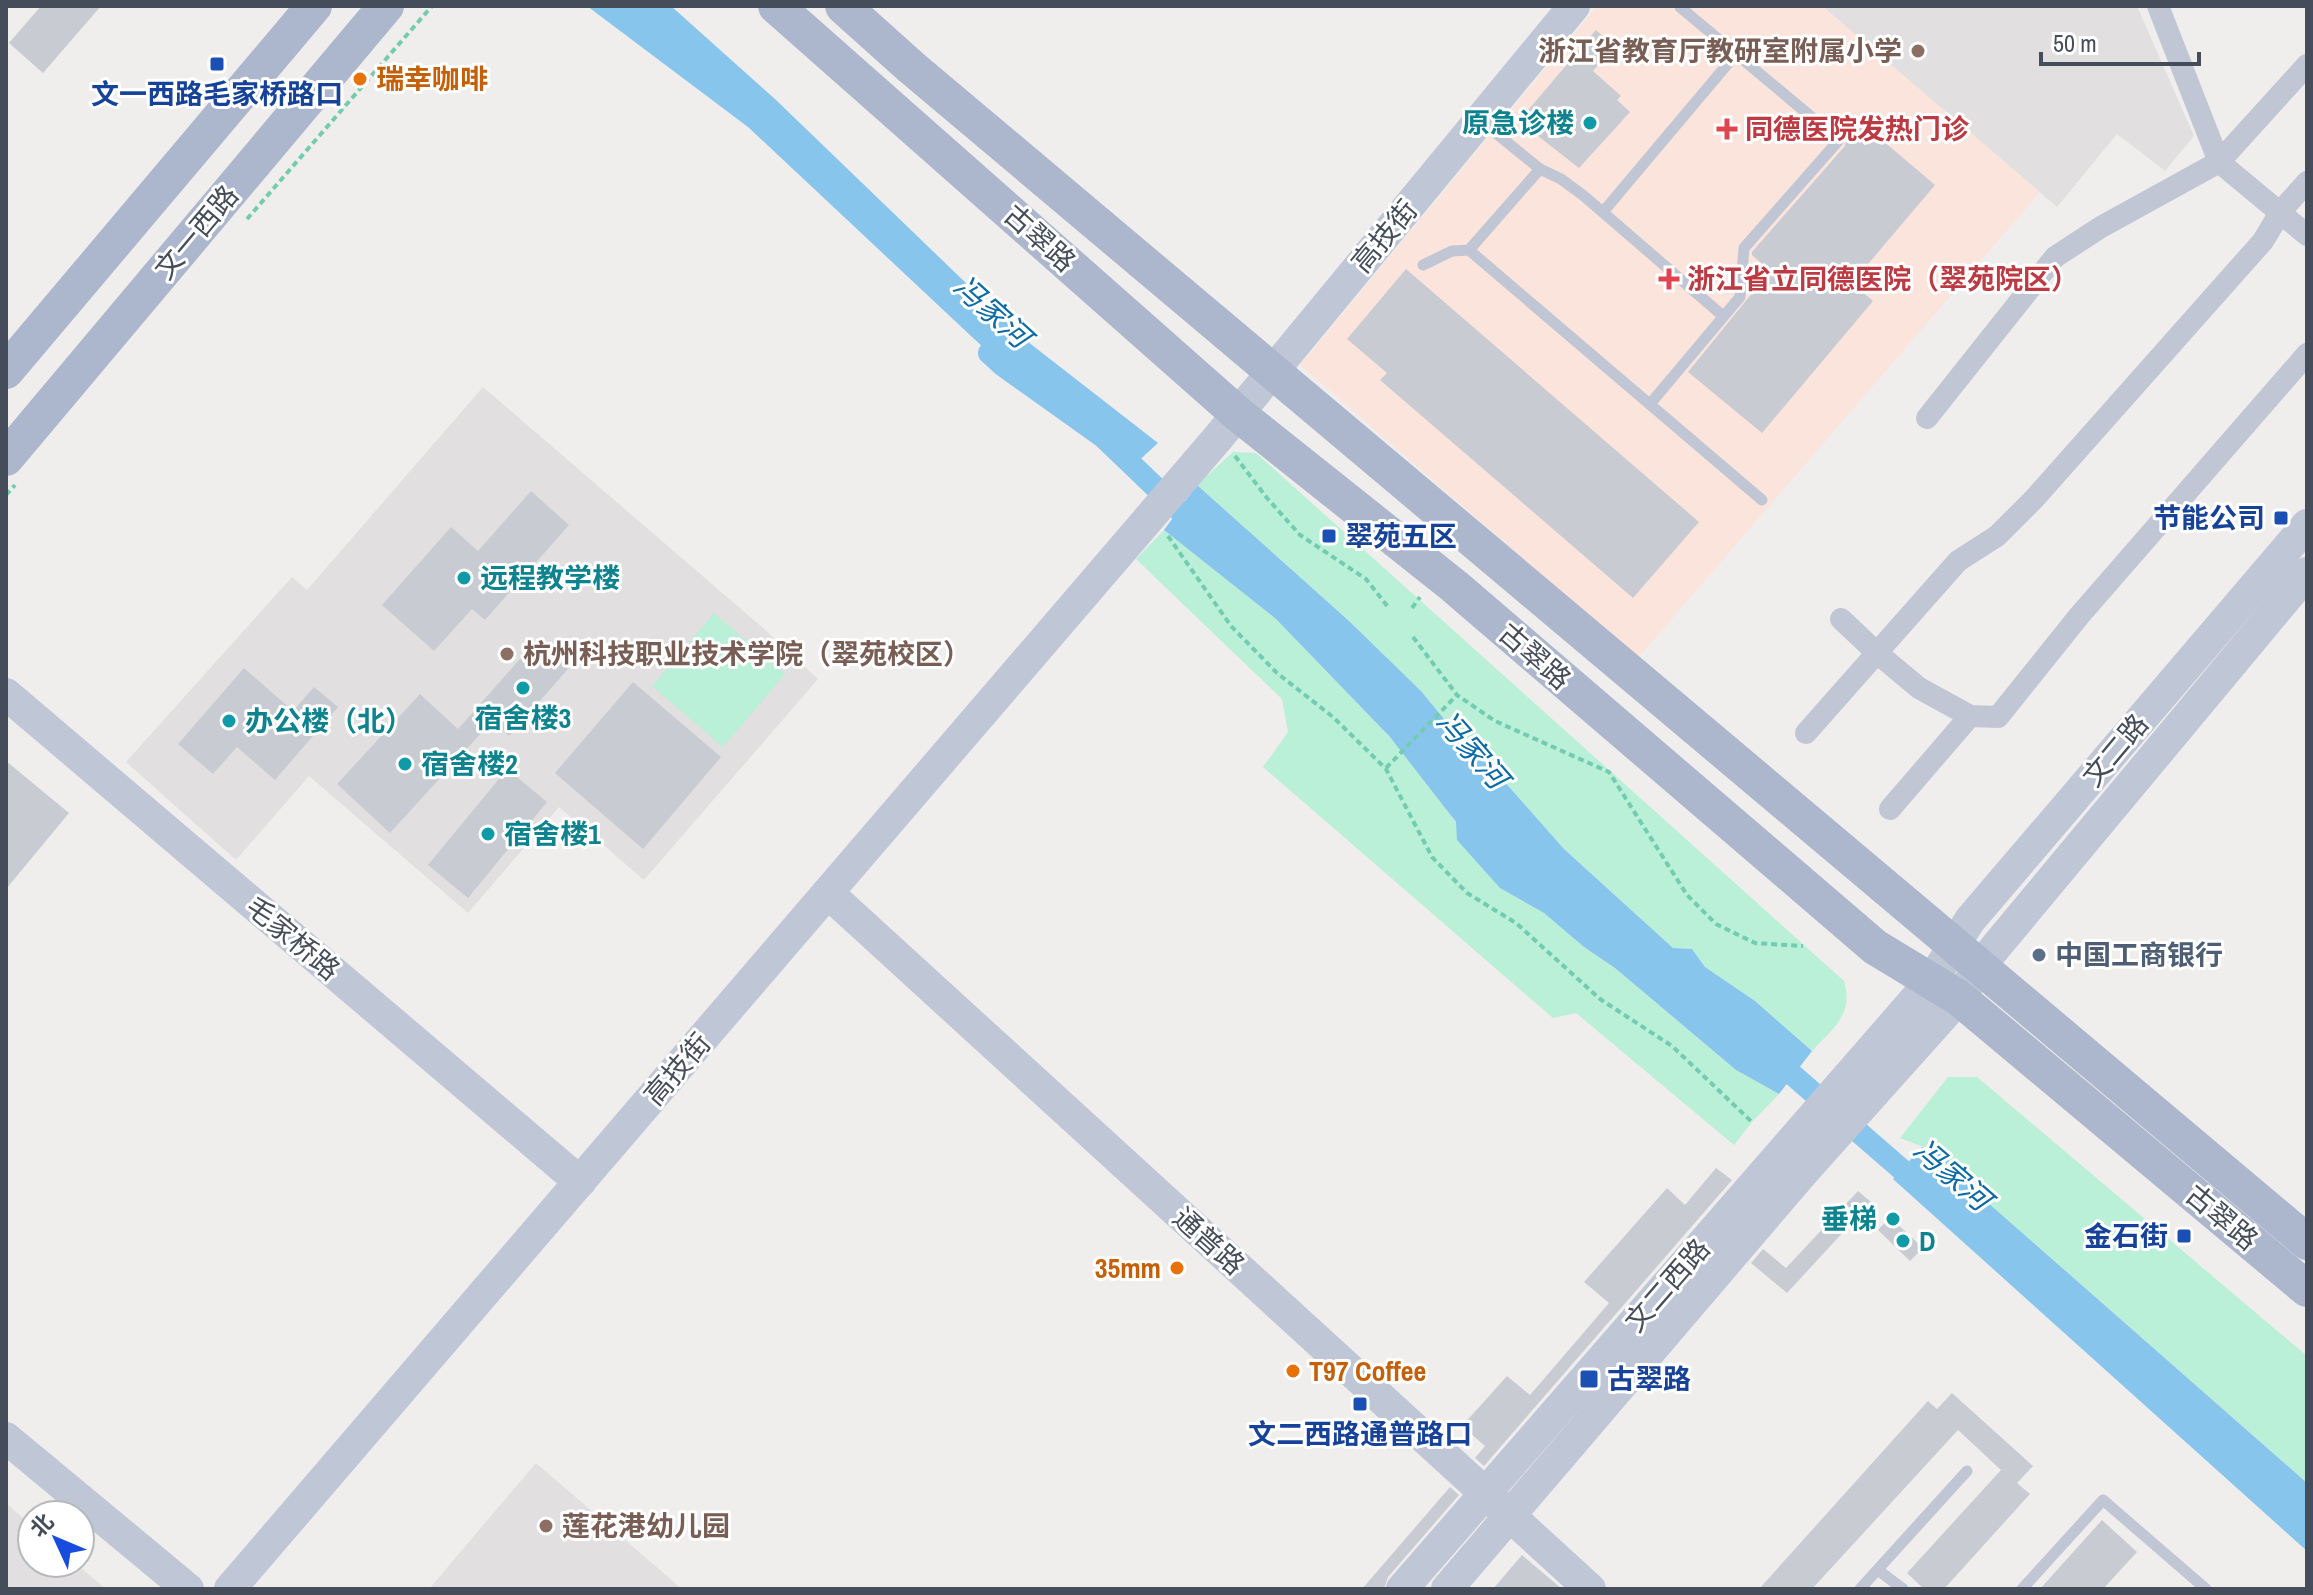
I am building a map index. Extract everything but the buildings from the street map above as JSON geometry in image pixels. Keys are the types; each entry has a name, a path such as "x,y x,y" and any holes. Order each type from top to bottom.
{"main road":[{"name":"文一西路","path":"6,371 314,6"},
{"name":"文一西路","path":"6,458 386,6"},
{"name":"古翠路","path":"776,6 1238,414 1454,586 1875,947 1946,989 2307,1289"},
{"name":"古翠路","path":"843,6 911,67 2307,1242"}],"street":[{"name":"高技街","path":"230,1589 1194,466 1574,6"},
{"path":"2158,6 2219,162 2307,235"},
{"path":"1927,418 2055,257 2101,227 2219,162 2307,65"},
{"path":"1806,733 1958,561 1997,536 2034,499 2263,241 2281,211 2307,182"},
{"path":"1841,619 1919,688 1970,716 1998,717 2079,616 2307,354"},
{"name":"文二路","path":"1967,956 1970,920 2307,525"},
{"name":"文二路","path":"1946,989 1967,956 2307,573"},
{"name":"毛家桥路","path":"6,694 580,1182"},
{"path":"1890,809 1970,716"},
{"name":"通普路","path":"828,893 1590,1589"},
{"name":"文二西路","path":"1447,1589 1510,1515 1795,1159 1860,1063 1946,989"},
{"name":"文二西路","path":"1402,1589 1485,1494 1795,1159 1882,1086 1946,989"},
{"path":"6,1438 188,1589"}],"lane":[{"path":"1650,404 1740,297 1744,248 1839,140 1680,7"},
{"path":"1603,212 1736,54"},
{"path":"1480,120 1540,169 1561,179 1603,212 1723,316"},
{"path":"1469,250 1540,169"},
{"path":"1423,265 1452,251 1469,250 1762,500"},
{"path":"1860,1589 1967,1471"},
{"path":"2022,1589 2103,1500 2206,1589"},
{"path":"1878,1570 1903,1589"}],"path":[{"path":"1233,452 1267,498 1300,535 1366,579 1388,607"},
{"path":"1164,530 1231,626 1277,673 1333,717 1386,769 1432,857 1467,893 1516,923 1600,999 1672,1046 1752,1122"},
{"path":"1412,608 1420,597"},
{"path":"1413,637 1457,695 1495,721 1609,772 1687,895 1716,924 1755,943 1803,946"},
{"path":"1386,769 1457,695"}],"shaded area":[{"name":"浙江省立同德医院（翠苑院区）","path":"1597,6 1822,6 2040,192 1638,658 1300,365"},
{"path":"1822,6 2137,6 2194,136 2165,171 2117,134 2057,207"},
{"name":"杭州科技职业技术学院（翠苑校区）","path":"483,387 818,679 644,880 559,807 468,913 309,776 236,860 126,762 292,577 307,590"},
{"name":"莲花港幼儿园","path":"536,1463 682,1589 429,1589"},
{"path":"6,1503 16,1512 16,1579 94,1579 106,1589 6,1589"}],"green space":[{"path":"1233,452 1256,453 1844,981 1844,1012 1834,1028 1812,1051 1755,1001 1705,967 1692,949 1673,948 1564,849 1496,772 1458,736 1421,691 1349,621 1197,485"},
{"path":"1164,530 1276,619 1390,737 1430,785 1500,888 1544,913 1736,1070 1779,1094 1734,1145 1576,1013 1553,1018 1263,767 1288,732 1282,699 1136,559"},
{"path":"714,613 785,674 723,747 652,686"},
{"path":"1948,1077 1977,1077 2307,1356 2307,1483 1962,1180 1945,1155 1900,1138"}],"water":[{"path":"587,6 671,6 775,99 1023,338 1158,443 1133,466 1103,437 1002,365 748,127"},
{"path":"1197,485 1349,621 1421,691 1458,736 1496,772 1564,849 1673,948 1692,949 1705,967 1755,1001 1812,1051 1779,1094 1736,1070 1544,913 1500,888 1457,840 1456,822 1390,737 1276,619 1164,530"},
{"path":"1922,1147 1945,1155 1962,1180 2307,1483 2307,1551 1893,1179"}],"waterway":[{"name":"冯家河","path":"989,353 1103,437 1201,531"},
{"name":"冯家河","path":"1771,1056 1923,1188"}],"place":[{"name":"浙江省教育厅教研室附属小学","path":"1918,51"},
{"name":"文一西路毛家桥路口","path":"217,64"},
{"name":"瑞幸咖啡","path":"360,79"},
{"name":"原急诊楼","path":"1590,123"},
{"name":"同德医院发热门诊","path":"1727,129"},
{"name":"浙江省立同德医院（翠苑院区）","path":"1669,279"},
{"name":"节能公司","path":"2281,518"},
{"name":"翠苑五区","path":"1329,536"},
{"name":"远程教学楼","path":"464,578"},
{"name":"杭州科技职业技术学院（翠苑校区）","path":"507,654"},
{"name":"宿舍楼3","path":"523,688"},
{"name":"办公楼（北）","path":"229,721"},
{"name":"宿舍楼2","path":"405,764"},
{"name":"宿舍楼1","path":"488,834"},
{"name":"中国工商银行","path":"2039,955"},
{"name":"垂梯","path":"1893,1219"},
{"name":"金石街","path":"2184,1236"},
{"name":"D","path":"1903,1241"},
{"name":"35mm","path":"1177,1268"},
{"name":"T97 Coffee","path":"1293,1371"},
{"name":"古翠路","path":"1589,1379"},
{"name":"文二西路通普路口","path":"1360,1404"},
{"name":"莲花港幼儿园","path":"546,1526"}]}
